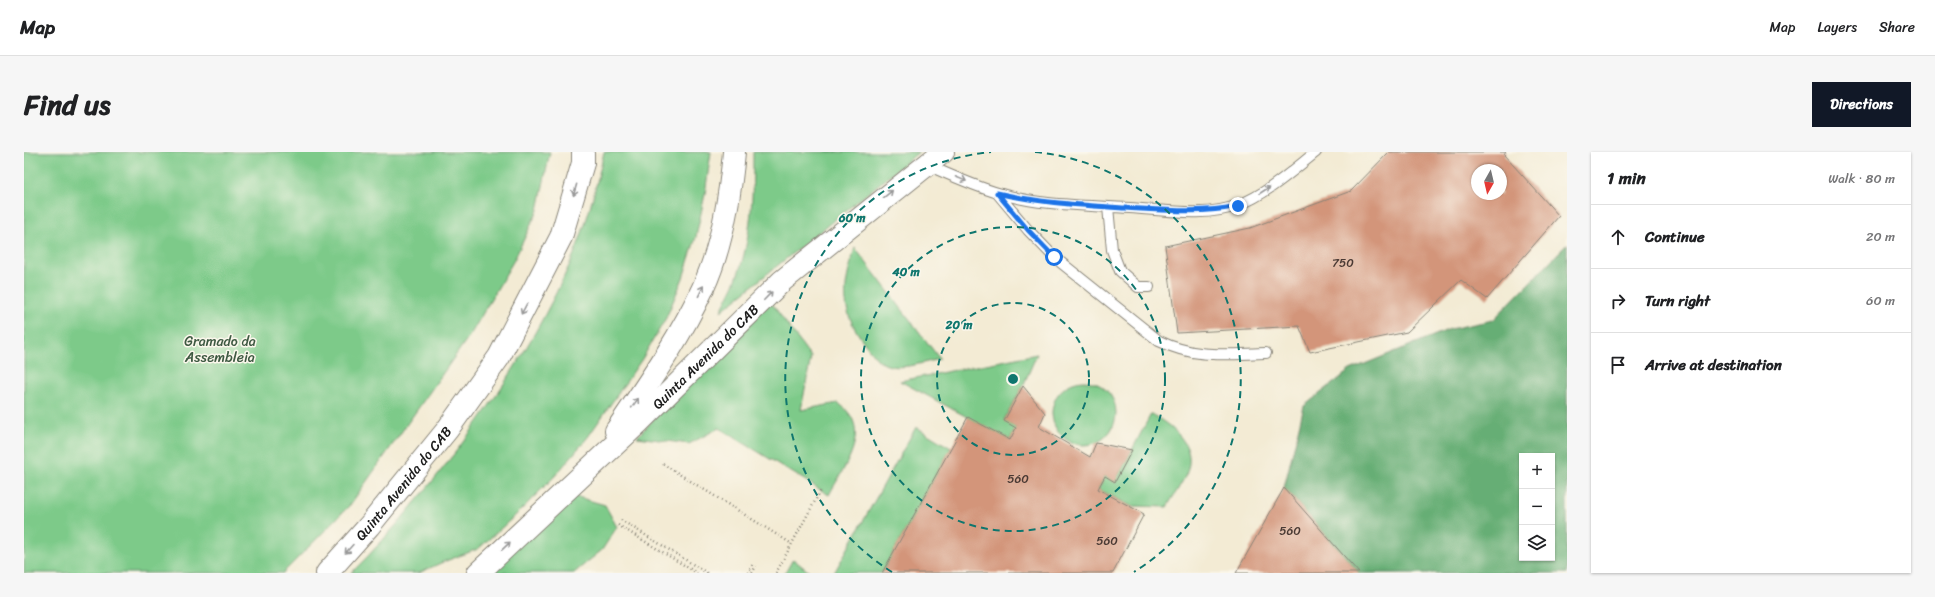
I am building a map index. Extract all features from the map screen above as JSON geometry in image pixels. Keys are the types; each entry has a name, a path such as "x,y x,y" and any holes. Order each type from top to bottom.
{"main road":[{"name":"Quinta Avenida do CAB","path":"328,573 370,526 448,430 499,357 561,237 583,163 584,152"},
{"path":"589,469 640,396 684,324 703,287 716,250 726,210 734,152"},
{"name":"Quinta Avenida do CAB","path":"478,573 589,469 782,281 942,152"}],"lane":[{"path":"925,165 997,193 1025,200 1082,206 1198,212 1238,206 1280,180 1316,152"},
{"path":"997,193 1028,230 1054,257 1159,341 1192,354 1213,355 1266,353"},
{"path":"1108,207 1112,250 1120,271 1138,287 1149,287"}],"path":[{"path":"663,464 792,544"},
{"path":"776,573 821,490"},
{"path":"621,520 707,573"},
{"path":"618,525 697,573"},
{"path":"748,573 754,565 752,573"}],"green space":[{"name":"Gramado da Assembleia","path":"24,152 550,152 538,210 514,260 472,332 350,505 283,573 24,573"},
{"path":"604,152 711,152 705,194 696,237 683,278 666,318 642,359 588,437 554,477 517,514 478,549 419,573 351,573 390,532 435,479 478,422 518,362 553,300 580,240"},
{"path":"753,152 919,152 721,311 734,285 746,246 751,215"},
{"path":"1567,244 1567,573 1359,573 1284,488 1304,406 1350,370 1450,329 1493,320"},
{"path":"855,248 940,359 909,366 897,367 881,362 868,348 852,323 846,300 847,277"},
{"path":"767,297 811,357 801,410 838,403 849,413 854,424 855,436 853,448 829,495 719,428 689,444 637,437"},
{"path":"1037,354 1023,386 1004,420 1016,428 1010,440 900,381"},
{"path":"1078,381 1090,381 1107,390 1114,401 1116,413 1114,425 1107,436 1090,445 1078,445 1066,440 1057,431 1052,419 1052,407 1057,395 1066,386"},
{"path":"1151,414 1173,429 1180,436 1188,451 1189,460 1187,473 1167,507 1131,506 1098,489 1105,476 1115,482"},
{"path":"916,427 951,448 882,573 834,573"},
{"path":"564,493 605,505 617,527 602,550 574,573 478,573"},
{"path":"793,559 808,571 810,573 785,573"}],"building":[{"path":"1389,152 1506,152 1504,155 1559,216 1487,299 1461,280 1407,332 1310,352 1299,326 1177,333 1165,246 1250,228 1351,191"},
{"path":"1023,386 1045,413 1039,427 1090,457 1096,443 1132,450 1115,482 1105,476 1098,489 1144,514 1113,573 882,573 968,417 1010,440 1016,428 1004,421"},
{"path":"1284,488 1359,573 1236,573"}],"route":[{"path":"1054,257 1028,230 997,193 1025,200 1082,206 1198,212 1238,206"}]}
